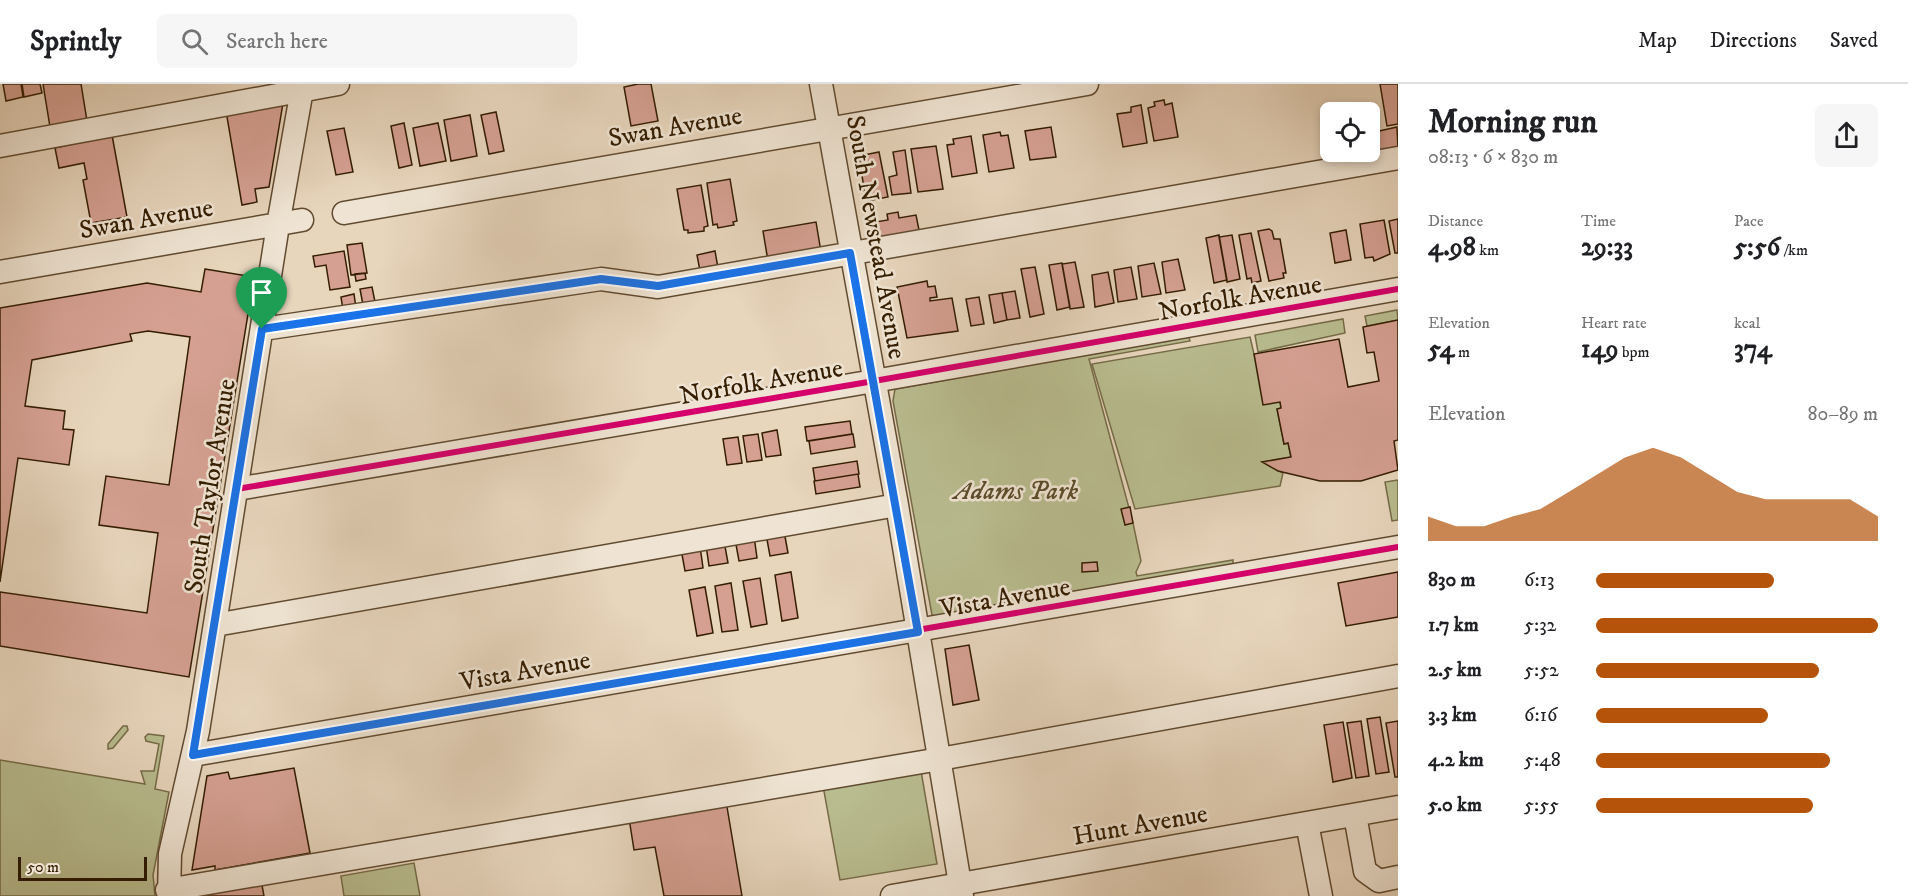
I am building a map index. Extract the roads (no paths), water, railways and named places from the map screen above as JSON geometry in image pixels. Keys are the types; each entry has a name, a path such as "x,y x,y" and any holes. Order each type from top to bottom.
{"street":[{"path":"0,146 302,87 338,84"},
{"name":"South Newstead Avenue","path":"821,84 897,505 961,890"},
{"name":"Swan Avenue","path":"344,213 1087,84"},
{"name":"South Taylor Avenue","path":"168,893 170,854 193,755 302,87"},
{"path":"262,329 601,279 658,286 1398,158"},
{"name":"Swan Avenue","path":"0,272 302,220"},
{"name":"Norfolk Avenue","path":"237,489 1398,289"},
{"path":"215,625 897,505"},
{"name":"Vista Avenue","path":"193,755 918,632 1398,547"},
{"path":"168,893 940,759 1398,676"},
{"name":"Hunt Avenue","path":"892,896 961,890 1398,807"},
{"path":"1355,815 1365,871 1379,881 1398,877"},
{"path":"1307,823 1321,896"}],"park label":[{"name":"Adams Park","path":"1016,490"}]}
